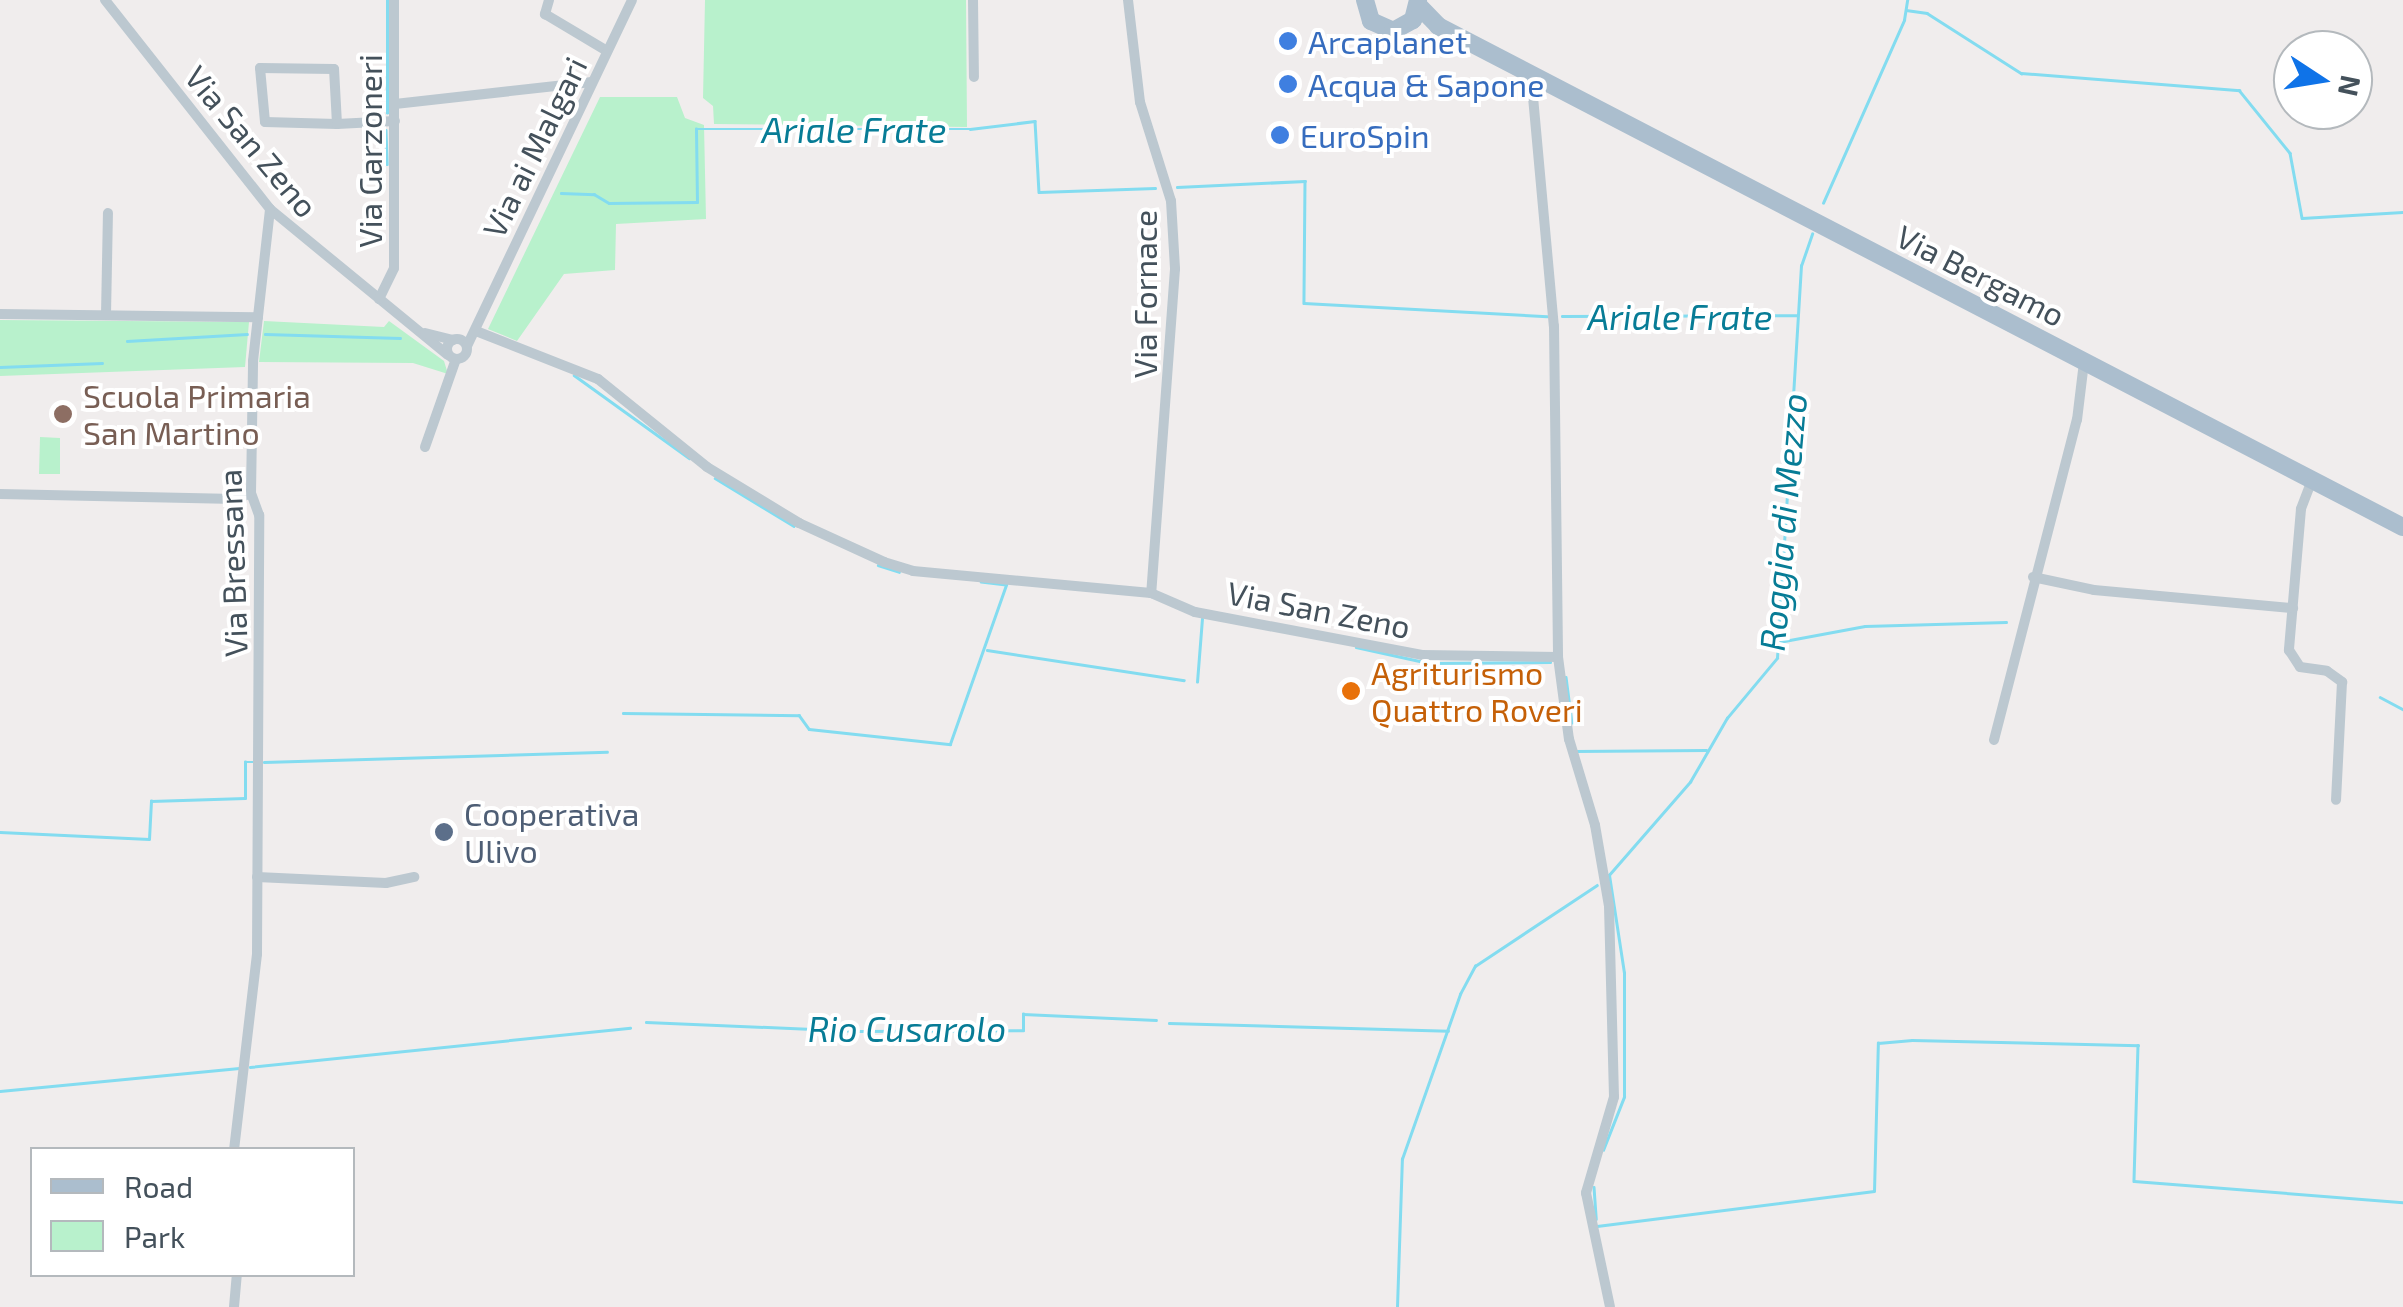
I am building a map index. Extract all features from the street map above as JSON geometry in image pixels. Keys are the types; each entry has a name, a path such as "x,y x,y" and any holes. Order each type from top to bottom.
{"main road":[{"name":"Via Bergamo","path":"1365,0 1378,27 1438,26"},
{"name":"Via Bergamo","path":"1408,26 1418,2 1438,26 2403,527"}],"street":[{"name":"Via San Zeno","path":"105,0 270,209 426,333"},
{"name":"Via Garzoneri","path":"379,299 394,268 394,0"},
{"path":"549,0 545,14 607,51"},
{"name":"Via ai Malgari","path":"480,315 632,0"},
{"path":"973,0 974,76"},
{"name":"Via Fornace","path":"1128,0 1141,106 1171,202 1176,270 1151,593"},
{"path":"337,124 334,69 260,68 265,122 337,124 396,121"},
{"path":"1531,75 1554,326 1558,656 1569,740 1595,826 1609,906 1614,1097 1586,1192 1610,1307"},
{"path":"395,104 592,82"},
{"name":"Via Bressana","path":"234,1147 257,954 259,515 250,493 258,317 270,209"},
{"path":"106,315 108,213"},
{"path":"263,247 287,226"},
{"path":"0,314 258,317"},
{"path":"452,357 476,332 480,315"},
{"path":"425,447 454,339 480,315"},
{"name":"Via San Zeno","path":"476,332 598,379 707,467 799,522 884,562 914,571 1151,593 1195,612 1384,650 1558,656"},
{"path":"426,333 466,346"},
{"path":"426,333 452,357"},
{"path":"1994,740 2033,577 2077,420 2084,362"},
{"path":"2312,480 2301,509 2290,657 2300,667 2336,676 2344,692 2336,800"},
{"path":"0,494 236,499 250,493"},
{"path":"2033,577 2094,590 2292,608"},
{"path":"257,878 386,882 414,877"},
{"path":"234,1307 237,1277"}],"green space":[{"path":"705,0 966,0 967,127 714,124 713,106 703,98"},
{"path":"600,97 677,97 685,118 704,125 706,219 616,224 615,270 564,274 517,341 488,329"},
{"path":"0,320 249,322 245,367 0,376"},
{"path":"264,321 384,327 389,321 444,361 448,374 413,363 259,362"},
{"path":"40,437 60,438 60,474 39,474"}],"waterway":[{"name":"Ariale Frate","path":"387,0 387,113"},
{"name":"Roggia di Mezzo","path":"1823,203 1904,20 1907,0"},
{"path":"1906,10 1927,13 2021,73 2239,90 2290,153 2302,218 2403,212"},
{"name":"Ariale Frate","path":"561,193 594,194 609,203 697,202 696,129 970,129 1035,121 1039,192 1155,188"},
{"name":"Ariale Frate","path":"386,130 387,164"},
{"name":"Ariale Frate","path":"1177,187 1305,181 1304,303 1547,316"},
{"name":"Roggia di Mezzo","path":"1608,876 1690,782 1727,718 1777,658 1801,266 1812,234"},
{"name":"Ariale Frate","path":"1562,316 1797,315"},
{"path":"127,341 247,334"},
{"path":"265,334 400,338"},
{"path":"0,367 102,363"},
{"path":"574,375 689,458"},
{"path":"715,478 794,526"},
{"path":"878,565 899,572"},
{"path":"623,713 799,715 809,729 950,744 1006,585 981,582"},
{"path":"1197,682 1202,619"},
{"path":"1779,642 1865,626 2006,622"},
{"path":"1356,647 1429,663 1550,662"},
{"path":"987,650 1184,680"},
{"path":"1566,677 1572,723"},
{"path":"2380,697 2403,709"},
{"path":"1575,751 1706,750"},
{"path":"264,762 607,752"},
{"path":"0,832 149,839 151,801 245,798 245,762 254,762"},
{"path":"1603,1150 1624,1097 1624,973 1609,875"},
{"name":"Roggia di Mezzo","path":"1397,1307 1402,1159 1460,994 1475,966 1597,885"},
{"name":"Rio Cusarolo","path":"646,1022 858,1031 1023,1030 1023,1014 1156,1020"},
{"name":"Rio Cusarolo","path":"1169,1023 1448,1031"},
{"name":"Rio Cusarolo","path":"250,1067 630,1028"},
{"path":"1597,1226 1874,1191 1878,1043 1912,1040 2138,1045 2134,1181 2403,1202"},
{"name":"Rio Cusarolo","path":"0,1091 239,1068"},
{"path":"1594,1187 1596,1219"}],"place":[{"name":"Arcaplanet","path":"1288,41"},
{"name":"Acqua & Sapone","path":"1288,84"},
{"name":"EuroSpin","path":"1280,135"},
{"name":"Scuola Primaria San Martino","path":"63,414"},
{"name":"Agriturismo Quattro Roveri","path":"1351,691"},
{"name":"Cooperativa Ulivo","path":"444,832"}]}
